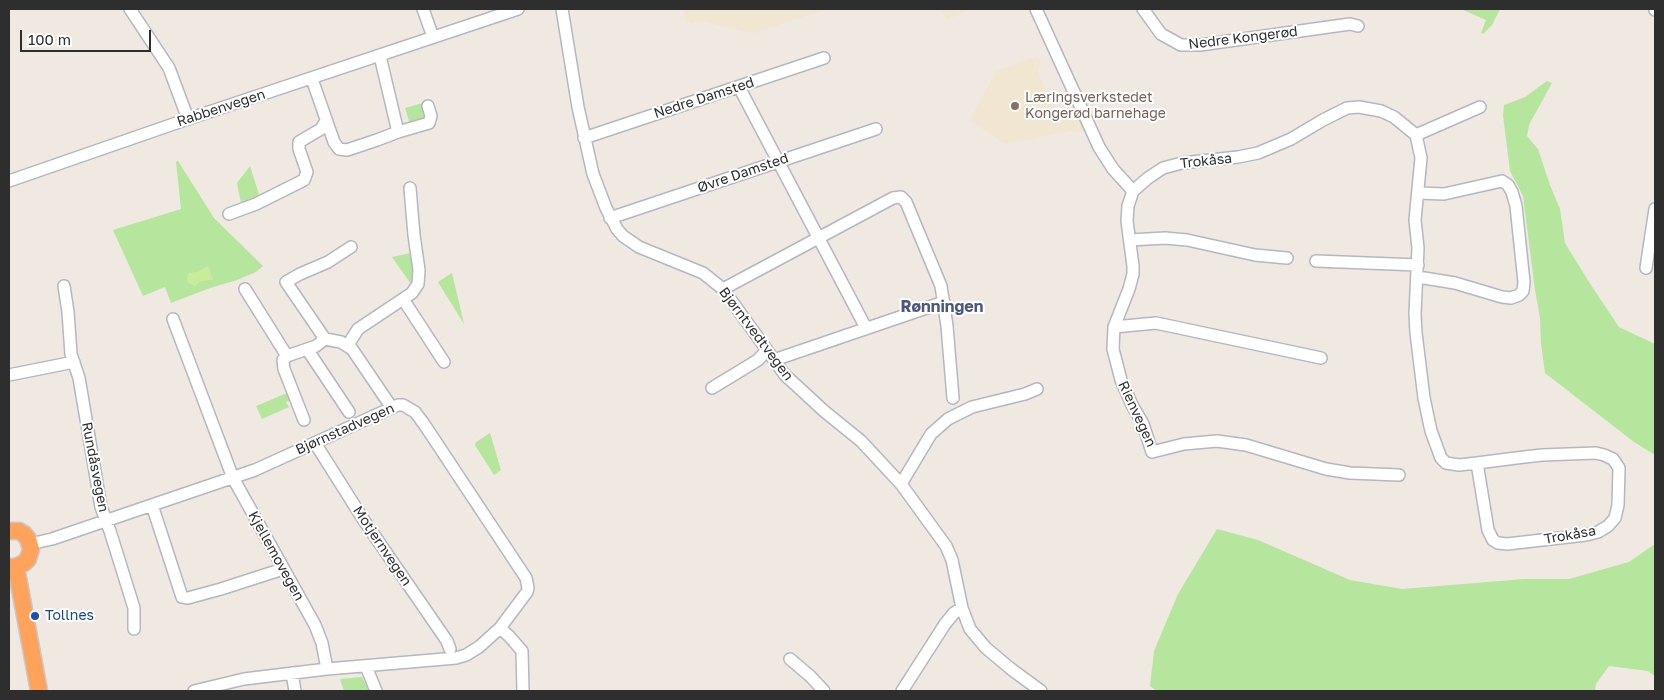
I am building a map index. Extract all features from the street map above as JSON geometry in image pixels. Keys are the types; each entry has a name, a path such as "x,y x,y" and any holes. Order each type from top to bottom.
{"highway":[{"path":"9,531 24,534 31,549 28,559 24,563 12,567 39,691"}],"street":[{"path":"130,9 169,68 188,119"},
{"path":"423,9 433,37"},
{"name":"Rabbenvegen","path":"9,181 518,9"},
{"name":"Bjørntvedtvegen","path":"562,9 584,138 595,181 610,218 623,236 638,247 704,273 723,289 793,384 861,441 902,484 946,546 952,560 962,608 970,629 986,648 1041,691"},
{"path":"1036,9 1099,147 1113,169 1133,192"},
{"name":"Nedre Kongerød","path":"1143,9 1161,34 1181,45 1200,45 1350,24 1358,26"},
{"path":"380,56 398,132"},
{"name":"Nedre Damsted","path":"584,138 824,58"},
{"path":"312,78 336,146 343,150 429,122 431,116 428,106"},
{"path":"739,87 866,328"},
{"name":"Trokåsa","path":"1133,192 1162,168 1182,163 1238,157 1258,152 1291,139 1347,108 1360,107 1382,111 1394,117 1416,135 1421,158 1416,220 1418,271 1415,314 1416,333 1424,398 1434,439 1441,458 1446,463 1459,465 1477,463 1542,456 1579,453 1604,454 1612,458 1619,468 1618,505 1615,518 1608,526 1598,532 1586,535 1507,544 1498,543 1493,540 1488,530 1477,463"},
{"path":"1416,135 1480,107"},
{"path":"229,214 256,204 304,180 307,172 299,148 299,142 321,129 326,121"},
{"name":"Øvre Damsted","path":"610,218 876,128"},
{"path":"1316,261 1418,271 1502,298 1511,298 1523,291 1524,282 1516,206 1508,185 1502,181 1444,194 1418,193"},
{"path":"348,345 358,329 415,289 418,278 410,188"},
{"name":"Rienvegen","path":"1133,192 1127,213 1133,266 1132,281 1114,328 1113,349 1121,380 1143,424 1152,452 1184,444 1217,440 1246,445 1326,469 1400,476"},
{"path":"723,289 893,198 901,197 906,202 938,276 948,326 953,398"},
{"path":"1646,268 1655,209"},
{"path":"1130,240 1165,238 1187,240 1255,255 1287,258"},
{"path":"351,247 328,262 286,282 325,339 348,345 392,408"},
{"name":"Rundåsvegen","path":"64,286 68,312 69,342 79,378 99,499 134,608 134,629"},
{"path":"245,289 287,356"},
{"path":"403,299 444,362"},
{"path":"774,360 944,302"},
{"name":"Kjellemovegen","path":"173,319 233,478 315,626 322,643 327,669"},
{"path":"1114,328 1156,323 1321,358"},
{"path":"304,420 284,369 283,360 287,356 321,343 325,339"},
{"path":"307,349 349,412"},
{"path":"712,388 758,360 767,350"},
{"path":"9,374 74,362"},
{"path":"902,484 930,434 948,419 972,407 1026,394 1037,389"},
{"name":"Bjørnstadvegen","path":"30,544 52,539 255,470 398,405 404,405 414,412 424,424 526,578 527,592 500,628"},
{"name":"Motjernvegen","path":"315,442 363,519 447,640 450,649"},
{"path":"152,504 182,597 188,598 283,569"},
{"path":"902,691 945,624 954,613 962,608"},
{"path":"194,691 244,679 327,669 438,660 466,655 479,648 500,628 522,651 522,691"},
{"path":"790,659 824,691"},
{"path":"366,666 376,691"},
{"path":"292,674 295,691"}],"shaded area":[{"path":"683,9 826,9 754,33 704,22 691,24 685,19"},
{"path":"940,9 972,9 947,20"},
{"name":"Læringsverkstedet Kongerød barnehage","path":"1037,56 1041,64 1038,70 1039,75 1056,116 1066,119 1080,119 1086,132 1071,131 1004,144 970,120 996,71"}],"green space":[{"path":"1461,9 1500,9 1492,25 1483,34 1481,33 1486,20"},
{"path":"1547,81 1552,83 1529,125 1527,136 1538,149 1560,209 1565,243 1589,282 1619,327 1655,344 1655,455 1634,442 1545,373 1540,318 1523,196 1510,171 1503,115 1504,105 1525,97"},
{"path":"423,103 427,119 410,124 405,108"},
{"path":"178,161 214,218 263,266 256,272 237,280 171,303 165,287 143,296 113,230 181,209 176,162"},
{"path":"250,166 260,198 242,208 237,183"},
{"path":"411,253 416,266 413,287 392,257"},
{"path":"208,266 213,280 201,281 195,286 188,283 187,277 189,273 197,272"},
{"path":"452,273 464,324 438,282"},
{"path":"287,393 291,400 286,402 289,407 262,419 256,406"},
{"path":"490,433 501,470 494,475 475,445 476,442"},
{"path":"1217,529 1258,540 1350,580 1402,589 1524,579 1569,579 1629,562 1655,544 1655,676 1648,671 1609,666 1596,684 1595,691 1157,691 1150,686 1154,651 1178,594"},
{"path":"362,677 369,691 344,691 340,679"}],"place":[{"name":"Læringsverkstedet Kongerød barnehage","path":"1015,106"},
{"name":"Tollnes","path":"35,616"}],"district":[{"name":"Rønningen","path":"942,307"}]}
